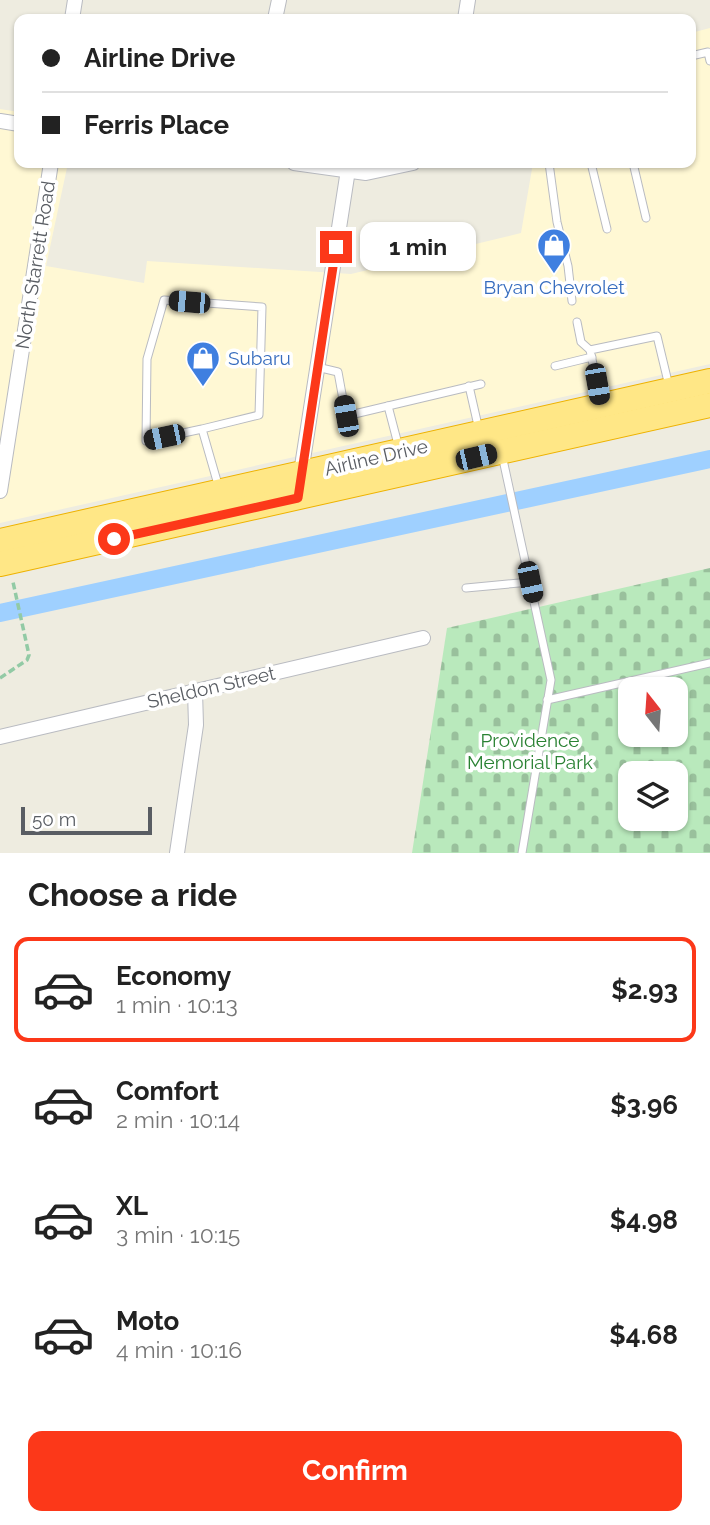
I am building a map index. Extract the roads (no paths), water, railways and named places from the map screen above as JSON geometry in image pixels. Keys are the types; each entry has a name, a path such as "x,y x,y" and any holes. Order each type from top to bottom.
{"highway":[{"name":"Airline Drive","path":"0,564 493,438 601,406 710,382"},
{"name":"Airline Drive","path":"0,541 220,492 299,486 401,452 710,405"}],"street":[{"name":"North Starrett Road","path":"0,491 50,168"},
{"path":"332,168 366,173 390,168"},
{"path":"299,486 348,170"},
{"name":"Sheldon Street","path":"0,737 423,638"},
{"path":"177,853 196,725 195,691"}],"lane":[{"path":"696,55 708,52 710,61"},
{"path":"550,168 572,301"},
{"path":"592,168 607,229"},
{"path":"634,168 646,218"},
{"path":"164,300 262,307 259,415 202,429 146,441 147,359 164,300"},
{"path":"577,322 581,342 591,354 601,406"},
{"path":"555,366 657,336 671,390"},
{"path":"317,367 338,372 346,416 481,384"},
{"path":"469,386 493,438 509,485 551,680 522,853"},
{"path":"388,406 401,452"},
{"path":"202,429 220,492"},
{"path":"466,588 530,582"},
{"path":"547,700 710,663"}],"waterway":[{"path":"0,613 710,459"}],"place":[{"name":"Bryan Chevrolet","path":"554,275"},
{"name":"Subaru","path":"203,388"}],"park label":[{"name":"Providence Memorial Park","path":"530,751"}]}
